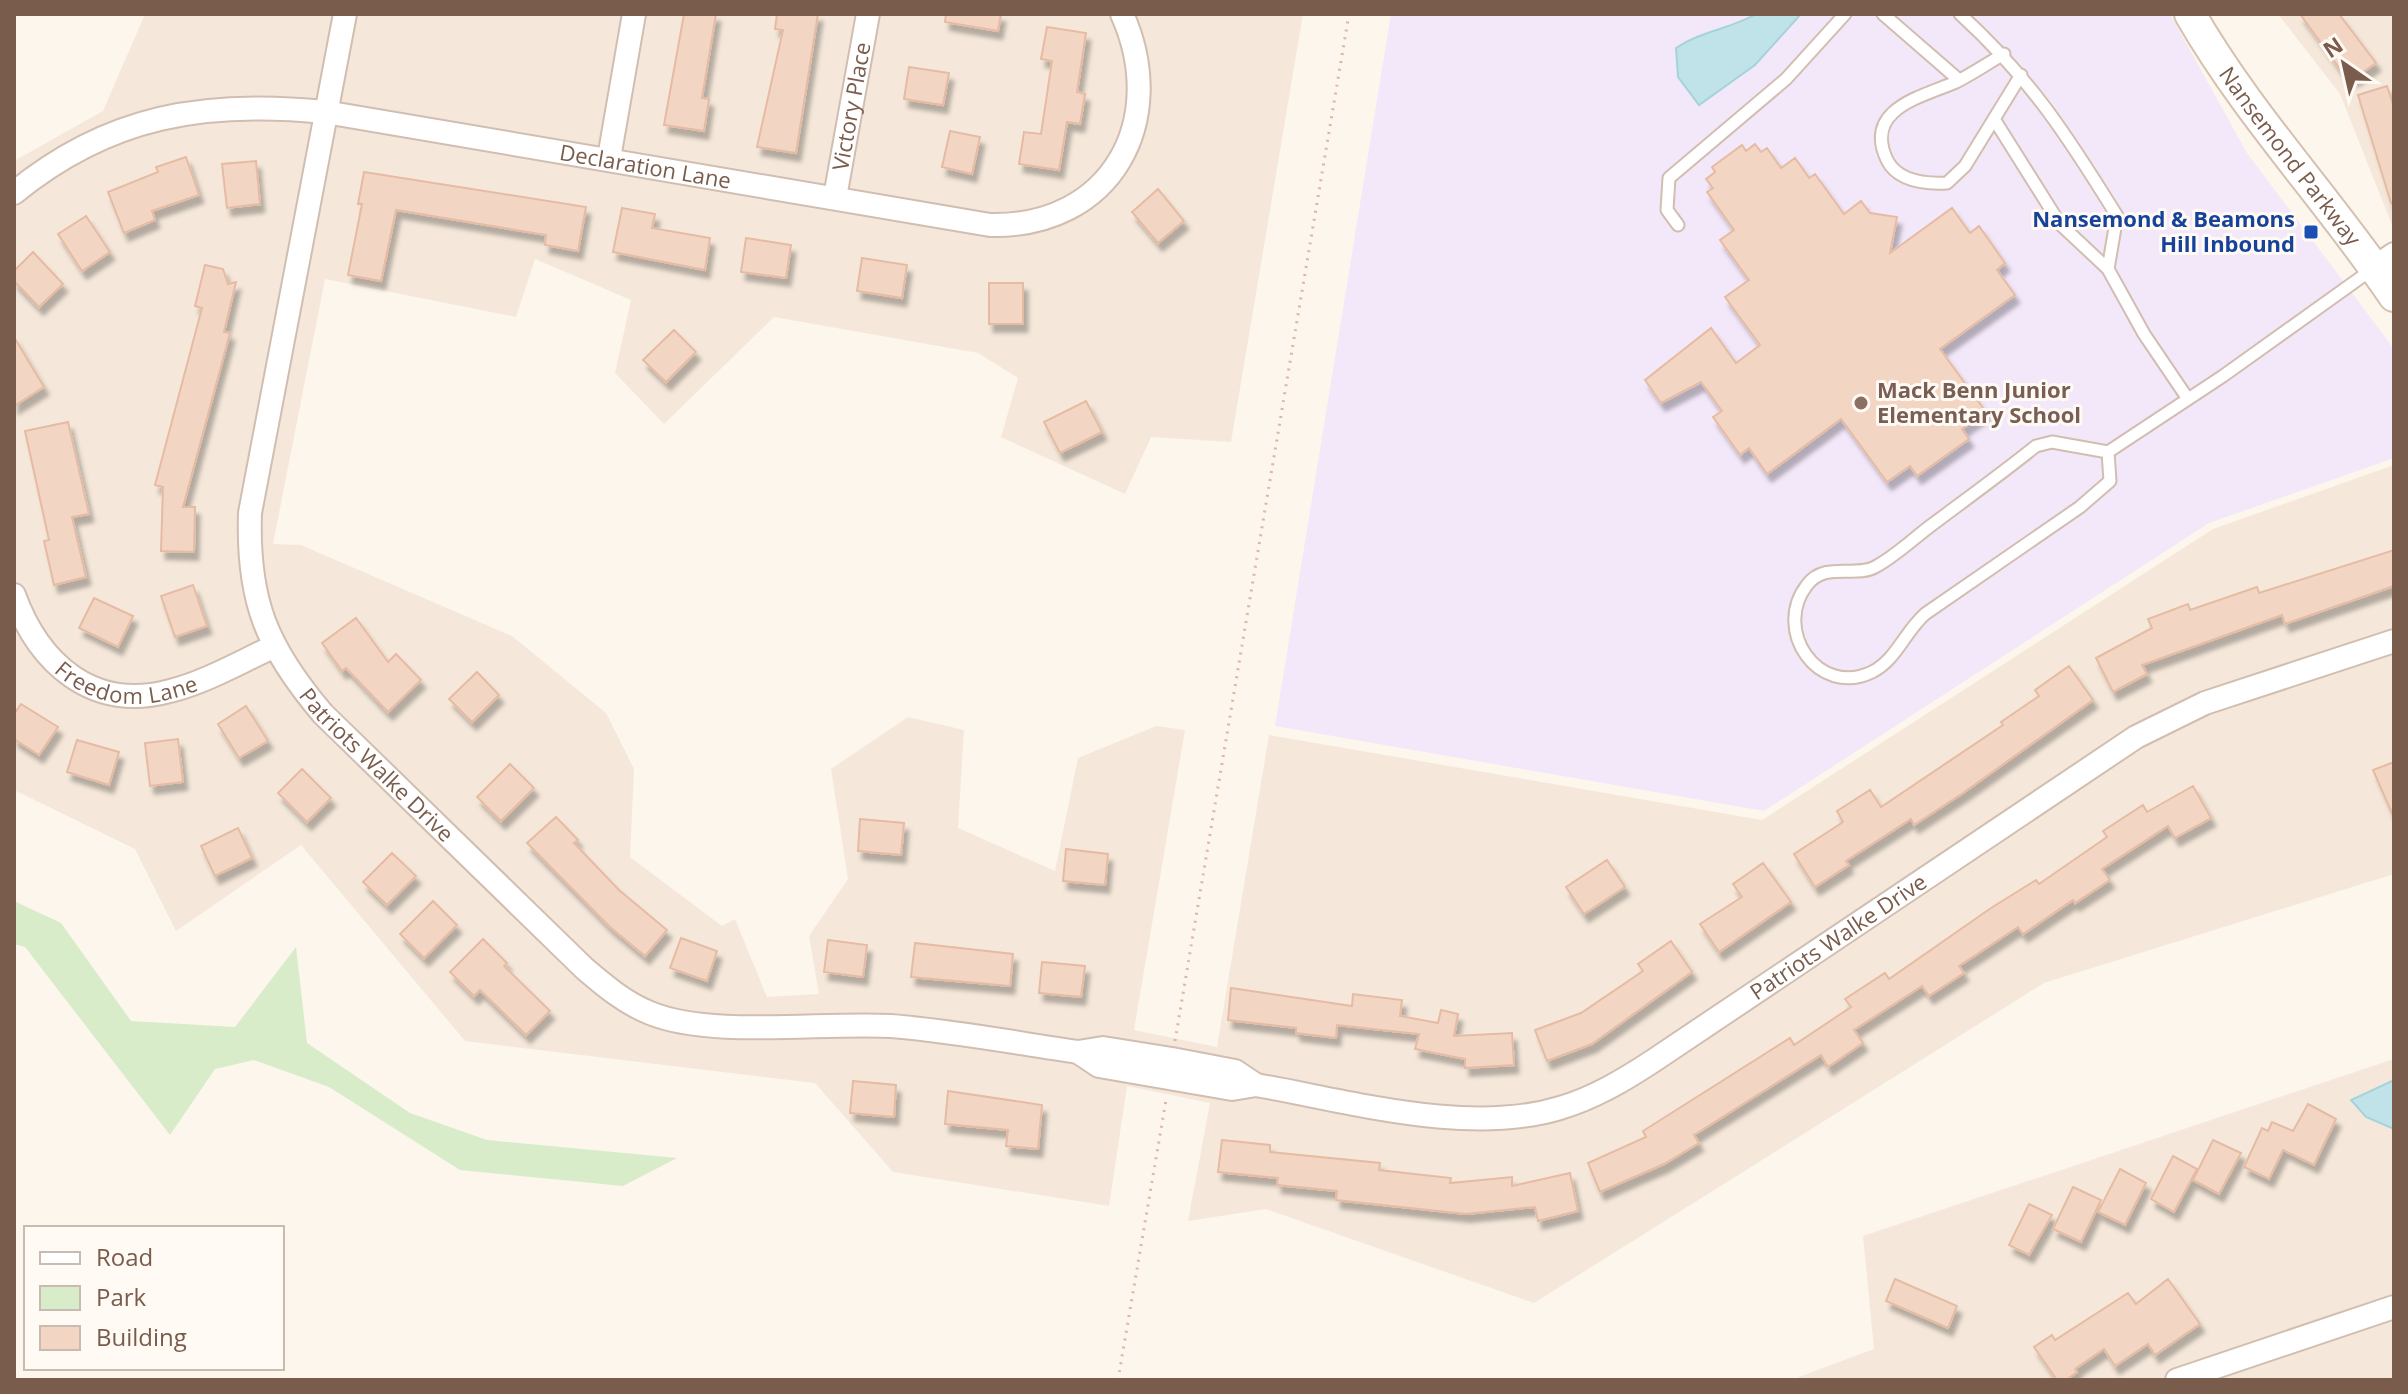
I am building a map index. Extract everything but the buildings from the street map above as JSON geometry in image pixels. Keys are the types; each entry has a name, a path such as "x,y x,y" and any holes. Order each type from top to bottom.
{"main road":[{"name":"Nansemond Parkway","path":"2190,14 2277,143 2384,261 2394,296"}],"street":[{"name":"Patriots Walke Drive","path":"345,14 250,513 252,587 262,623 294,681 323,714 585,969 626,1002 680,1022 903,1027 1078,1052 1103,1048 1170,1069 1235,1071 1256,1085 1470,1119 1530,1116 1582,1100 1653,1061 2136,737 2205,703 2394,641"},
{"path":"609,158 634,14"},
{"name":"Victory Place","path":"835,197 868,14"},
{"name":"Declaration Lane","path":"14,193 72,153 116,131 161,117 244,106 325,112 990,225 1039,222 1082,202 1103,184 1119,163 1137,112 1138,63 1122,14"},
{"name":"Freedom Lane","path":"14,595 31,634 58,668 81,684 110,692 139,696 170,691 273,647"},
{"path":"2177,1380 2394,1307"}],"lane":[{"path":"1678,225 1667,210 1669,178 1786,79 1845,14"},
{"path":"1883,14 1959,80"},
{"path":"1960,14 2004,54 2059,122 2117,216 2108,269"},
{"path":"2004,54 1959,80 1901,104 1892,112 1882,132 1882,150 1891,167 1910,180 1947,183 1965,166 2021,75"},
{"path":"1994,119 2060,224 2108,269 2144,334 2188,399"},
{"path":"2108,452 2110,481 2080,507 1925,614 1907,630 1892,659 1872,672 1847,679 1830,676 1808,661 1796,640 1793,620 1799,598 1808,582 1825,572 1872,569 2036,446 2052,442 2108,452 2384,261"}],"path":[{"path":"1118,1380 1349,14"}],"shaded area":[{"path":"145,14 1303,14 1231,442 1151,437 1125,494 1001,437 1018,378 978,353 774,317 664,424 615,373 631,300 535,259 516,317 325,279 273,544 301,545 512,636 606,713 634,769 630,857 722,926 735,919 767,997 819,994 809,936 848,879 831,769 908,717 964,730 958,828 1055,871 1078,758 1156,726 1185,730 1134,1030 1217,1047 1269,735 1762,820 2213,529 2394,465 2394,874 2044,983 1534,1303 1266,1209 1188,1221 1210,1103 1127,1086 1109,1206 893,1172 815,1083 465,1041 301,845 176,931 135,849 14,790 14,161 103,111"},
{"name":"Mack Benn Junior Elementary School","path":"1391,14 2170,14 2247,153 2394,349 2394,458 2209,523 1764,811 1275,726"},
{"path":"2278,14 2394,14 2394,230 2340,94"},
{"path":"2394,1059 2394,1380 1791,1380 1874,1349 1863,1236"}],"green space":[{"path":"14,901 61,923 131,1021 235,1027 296,947 307,1043 410,1113 487,1140 677,1158 623,1186 460,1170 329,1087 254,1060 215,1069 170,1135 25,947 14,944"}],"water":[{"path":"1756,14 1801,14 1755,65 1699,105 1678,77 1676,48"},
{"path":"2394,1080 2394,1129 2366,1117 2351,1100"}],"place":[{"name":"Nansemond & Beamons Hill Inbound","path":"2311,232"},
{"name":"Mack Benn Junior Elementary School","path":"1861,403"}]}
